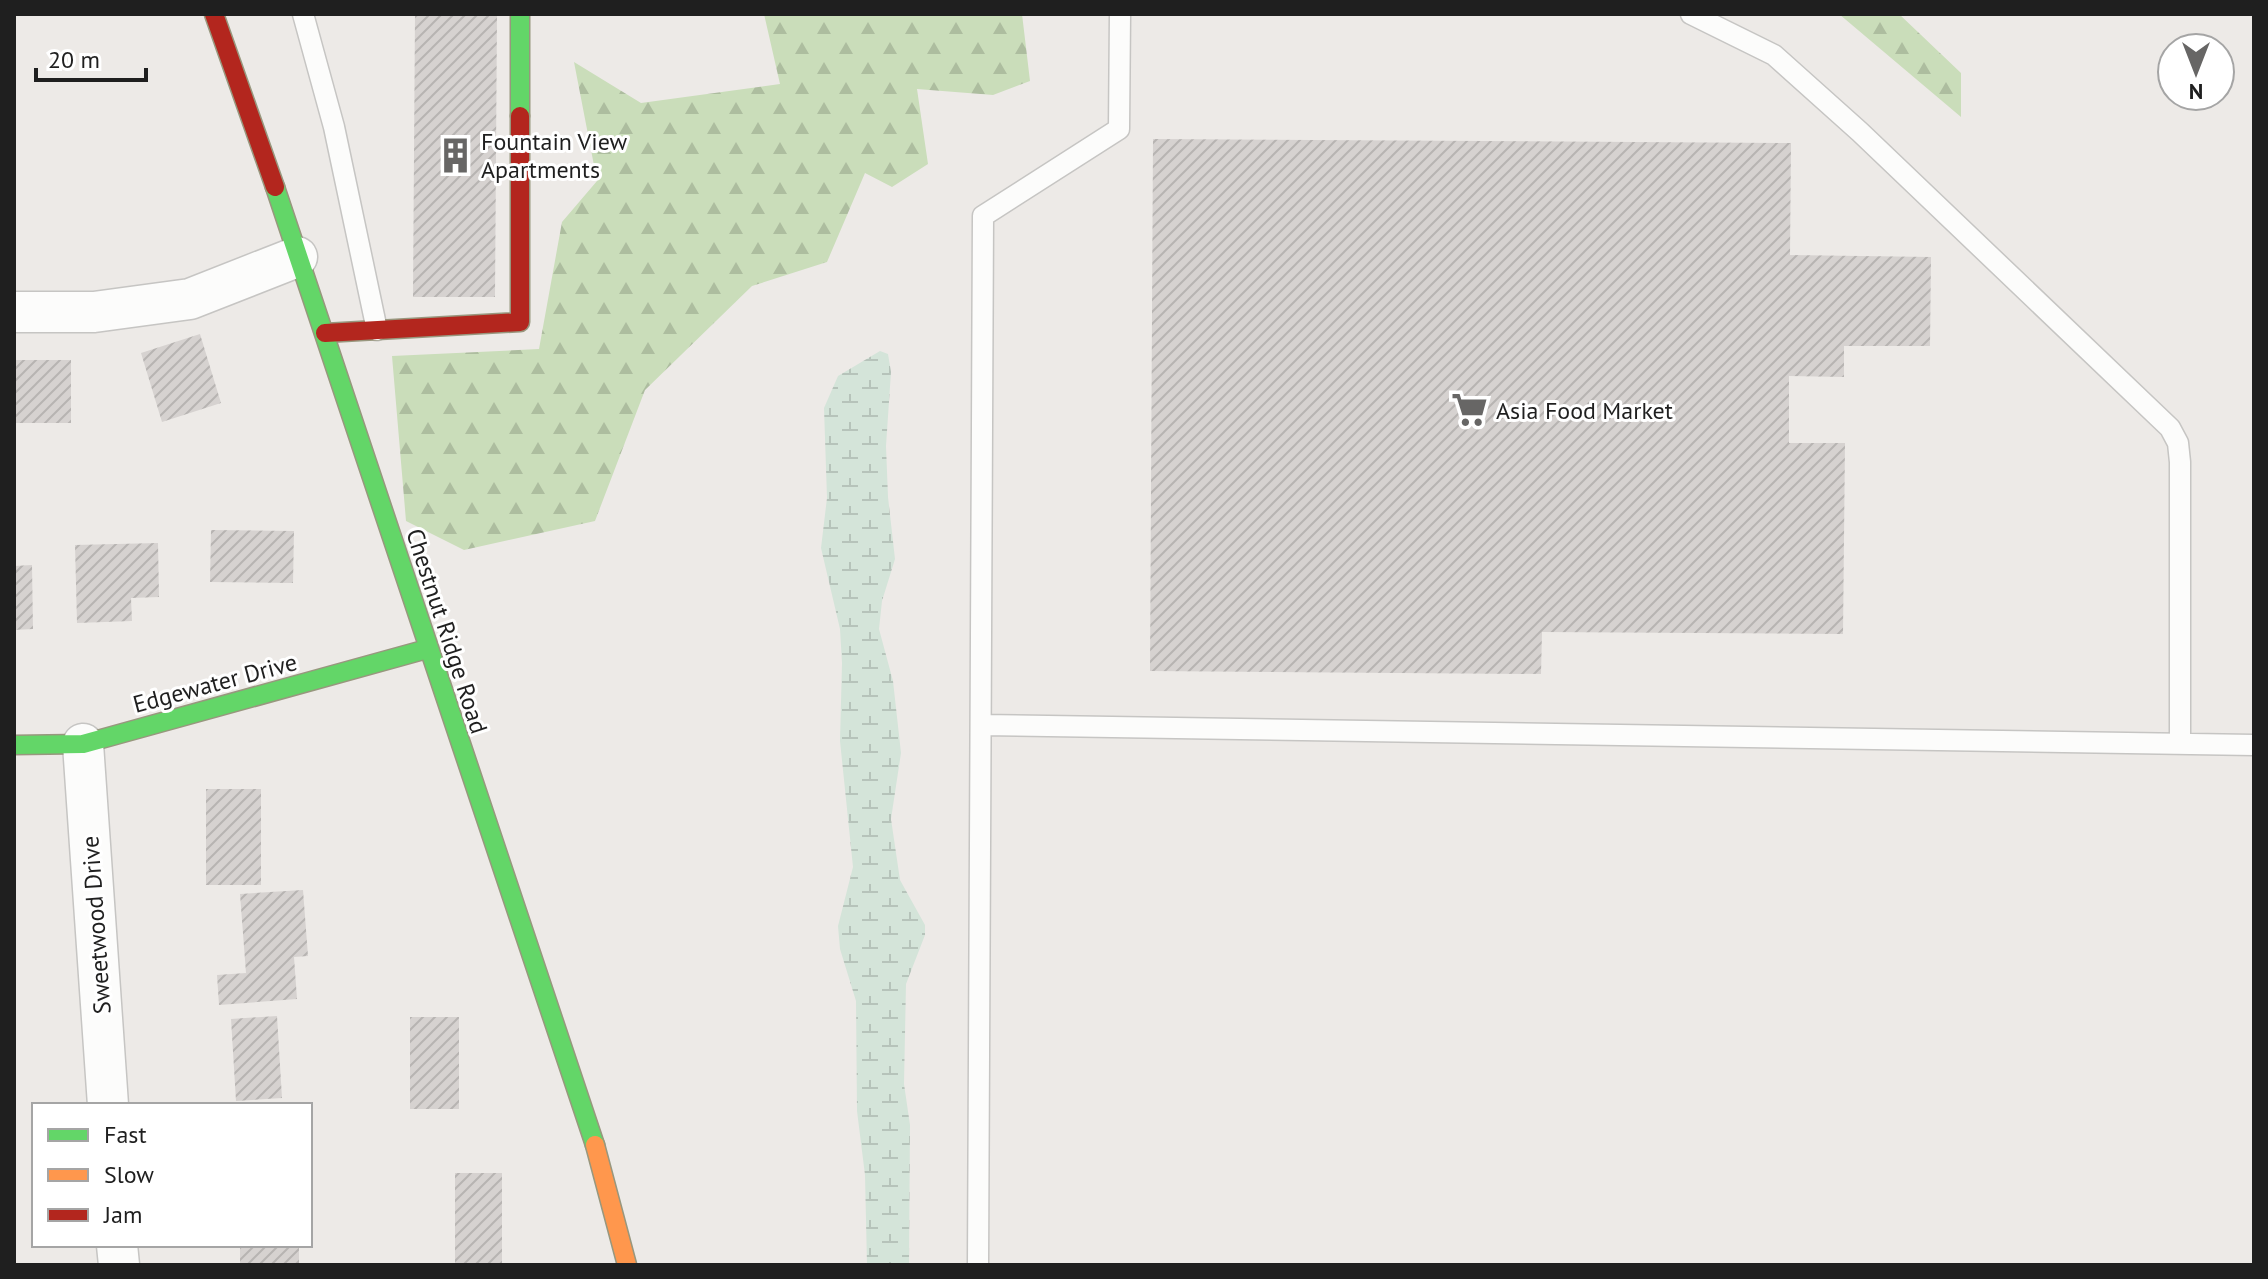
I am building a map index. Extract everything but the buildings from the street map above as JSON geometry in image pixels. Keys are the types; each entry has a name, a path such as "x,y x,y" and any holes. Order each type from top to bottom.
{"street":[{"name":"Chestnut Ridge Road","path":"214,14 325,333 427,649 590,1128 627,1265"},
{"path":"325,333 520,322 520,14"},
{"path":"14,312 94,312 190,299 297,257"},
{"name":"Edgewater Drive","path":"14,745 83,744 427,649"},
{"name":"Sweetwood Drive","path":"83,744 108,1103"}],"lane":[{"path":"303,14 334,127 377,330"},
{"path":"978,1265 983,216 1119,129 1120,14"},
{"path":"1691,14 1774,55 1860,132 2170,428 2178,443 2180,462 2180,743"},
{"path":"981,725 2254,745"}],"green space":[{"path":"764,14 1022,14 1030,81 993,95 917,89 928,164 892,187 865,173 827,262 752,286 645,390 595,521 464,550 406,521 392,356 539,349 562,222 597,181 574,62 641,103 780,84"},
{"path":"1839,14 1899,14 1961,73 1961,117"},
{"path":"880,351 888,354 891,372 886,446 895,559 882,601 879,629 893,681 901,753 891,819 900,880 925,925 925,935 906,984 904,1084 910,1125 909,1265 867,1265 865,1175 857,1111 856,1001 840,949 838,926 853,867 840,741 840,629 821,548 827,498 824,408 838,376"}],"traffic: fast":[{"path":"520,14 520,116"},
{"path":"275,187 595,1145"},
{"path":"14,745 83,744 427,649"}],"traffic: slow":[{"path":"595,1145 627,1265"}],"traffic: jam":[{"path":"214,14 275,187"},
{"path":"325,333 520,322 520,116"}],"place":[{"name":"Fountain View Apartments","path":"455,155"},
{"name":"Asia Food Market","path":"1470,410"}]}
